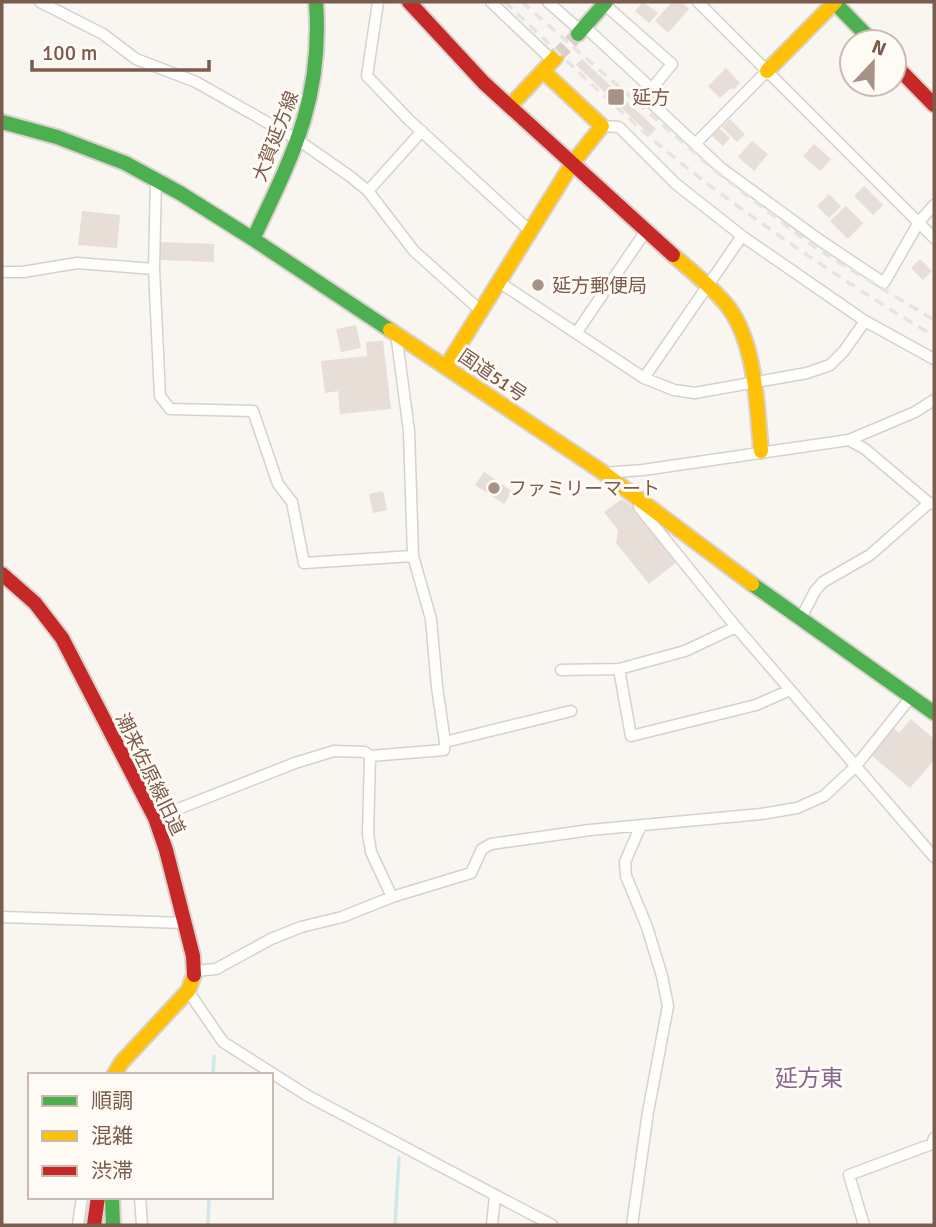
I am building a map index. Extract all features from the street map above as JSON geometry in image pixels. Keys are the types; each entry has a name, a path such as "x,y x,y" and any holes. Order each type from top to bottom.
{"main road":[{"name":"大賀延方線","path":"253,239 298,140 316,81 320,31 316,2"},
{"path":"409,2 432,30 510,106 729,307 740,326 754,382 761,452"},
{"path":"767,71 834,2 859,28"},
{"path":"581,30 605,3"},
{"path":"446,367 572,164 603,126 551,63 510,106"},
{"path":"908,78 934,105"},
{"name":"国道51号","path":"2,122 93,149 156,179 253,239 604,473 800,620 934,713"},
{"name":"潮来佐原線旧道","path":"2,574 35,603 62,638 155,818 166,850 195,971"},
{"path":"115,1073 121,1063 188,991 195,971"},
{"path":"94,1225 98,1199"},
{"path":"112,1199 113,1225"}],"street":[{"path":"40,2 103,34 136,60 196,82 298,140 351,177 368,191 414,251 481,311"},
{"path":"378,2 367,76 530,231"},
{"path":"491,2 551,63"},
{"path":"548,2 651,89"},
{"path":"698,2 934,238"},
{"path":"605,3 672,64 645,97 721,168 884,283 919,222 934,205"},
{"path":"695,144 767,71"},
{"path":"603,126 619,127 676,184 742,236 865,321 934,359"},
{"path":"368,191 422,131"},
{"path":"156,179 154,269 160,396 170,409 253,411 278,484 292,502 304,564 413,556"},
{"path":"577,332 645,232"},
{"path":"644,378 742,236"},
{"path":"2,272 23,272 77,262 154,269"},
{"path":"499,282 644,378 674,390 695,393 807,373 830,365 844,351 865,321"},
{"path":"155,818 295,763 334,751 365,752 370,756 444,750 431,619 413,556 410,431 396,333"},
{"path":"604,473 643,470 849,440 915,412 934,400"},
{"path":"800,620 823,582 870,555 932,503 865,449 849,440"},
{"path":"624,488 736,626 934,856"},
{"path":"561,670 620,669 685,651 736,626"},
{"path":"620,669 631,736 756,705 790,690"},
{"path":"195,971 216,970 271,939 301,927 342,917 392,897 471,873 482,849 491,844 590,830 761,814 797,808 824,796 855,767 911,697"},
{"path":"445,742 571,711"},
{"path":"370,756 368,834 371,852 392,897"},
{"path":"632,1225 667,1006 662,976 647,928 626,876 625,862 641,825"},
{"path":"2,917 185,923"},
{"path":"188,991 223,1042 272,1073"},
{"path":"273,1074 308,1096 552,1225"},
{"path":"864,1225 849,1175 932,1143 934,1138"},
{"path":"492,1225 495,1196"},
{"path":"78,1225 82,1199"},
{"path":"140,1199 142,1225"}],"building":[{"path":"643,2 658,13 649,23 635,11"},
{"path":"672,2 681,2 689,9 668,33 655,21"},
{"path":"582,59 656,129 650,135 576,65"},
{"path":"726,68 740,83 720,98 708,86"},
{"path":"730,119 745,134 737,142 722,127"},
{"path":"719,128 730,138 723,146 712,136"},
{"path":"752,141 768,154 754,171 738,157"},
{"path":"814,144 831,159 820,171 803,156"},
{"path":"864,186 883,205 873,215 854,196"},
{"path":"829,194 841,206 829,218 817,206"},
{"path":"846,206 863,223 848,239 830,221"},
{"path":"82,211 120,215 117,248 78,245"},
{"path":"160,242 214,244 214,262 160,260"},
{"path":"920,259 932,271 923,280 911,268"},
{"path":"356,325 361,348 341,352 336,329"},
{"path":"383,341 391,409 340,414 338,391 325,393 321,361 367,356 366,342"},
{"name":"ファミリーマート","path":"484,472 512,491 504,504 475,485"},
{"path":"383,491 387,510 373,513 369,494"},
{"path":"622,499 640,512 678,561 649,584 616,543 618,530 604,512"},
{"path":"911,719 934,739 934,760 910,788 871,755 894,728 899,733"}],"waterway":[{"path":"213,1073 214,1056"},
{"path":"395,1225 399,1158"},
{"path":"208,1225 209,1199"}],"tunnel":[{"path":"556,57 578,34"}],"railway":[{"path":"505,2 627,117 704,181 817,262 934,336"},
{"path":"522,2 713,169 817,249 934,320"}],"traffic: fast":[{"path":"253,239 281,180 310,97 315,68 316,2"},
{"path":"578,34 606,2"},
{"path":"834,2 859,28"},
{"path":"2,122 57,137 125,163 180,193 253,239 390,330"},
{"path":"752,584 934,713"},
{"path":"112,1199 113,1225"}],"traffic: slow":[{"path":"767,71 835,2"},
{"path":"510,106 556,57"},
{"path":"446,367 572,164 602,126 543,71"},
{"path":"673,255 718,295 738,323 754,377 761,451"},
{"path":"390,330 604,473 752,584"},
{"path":"115,1073 121,1063 188,991 194,975"}],"traffic: jam":[{"path":"409,2 484,83 673,255"},
{"path":"908,78 934,105"},
{"path":"2,574 35,603 62,638 155,818 166,850 193,956 194,975"},
{"path":"94,1225 98,1199"}],"place":[{"name":"延方","path":"616,97"},
{"name":"延方郵便局","path":"538,285"},
{"name":"ファミリーマート","path":"494,488"}],"district":[{"name":"延方東","path":"809,1078"}]}
